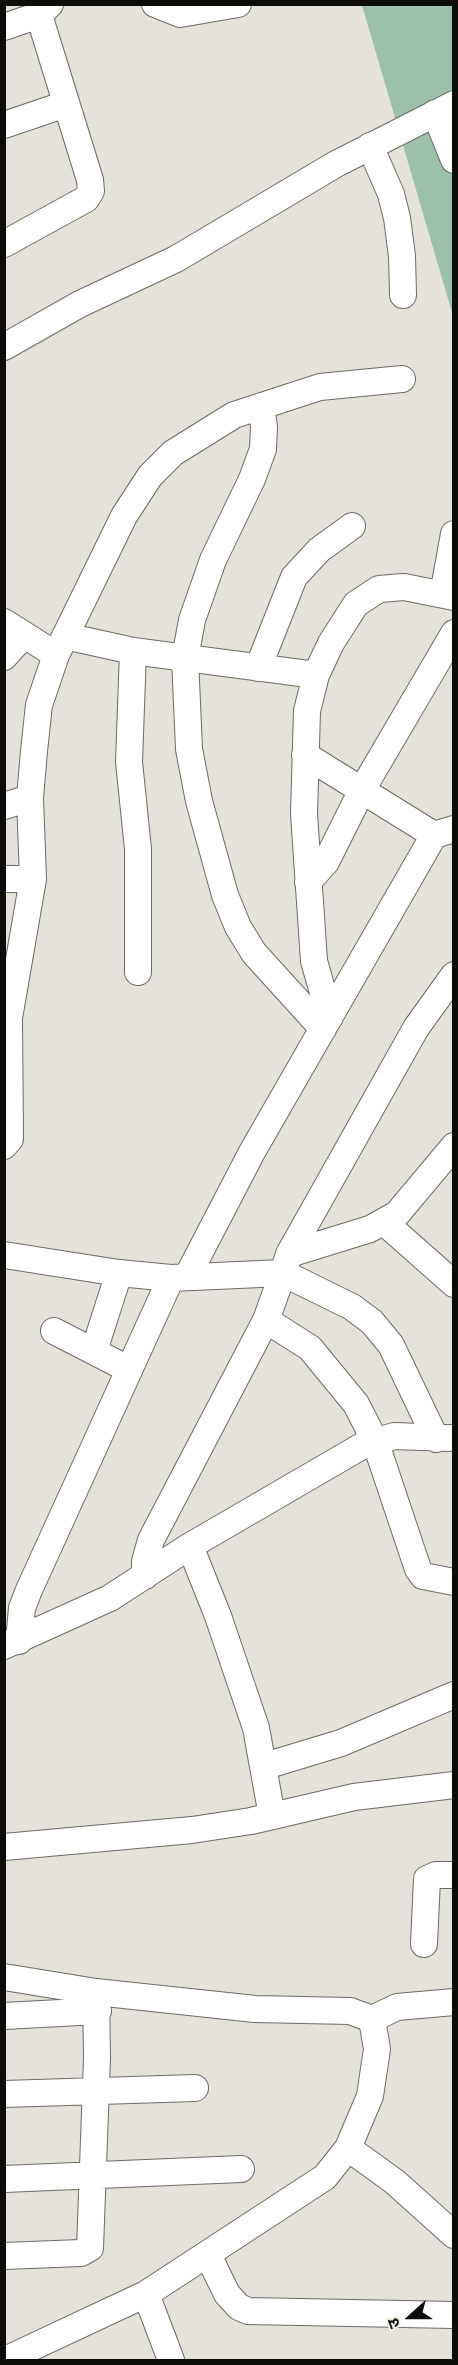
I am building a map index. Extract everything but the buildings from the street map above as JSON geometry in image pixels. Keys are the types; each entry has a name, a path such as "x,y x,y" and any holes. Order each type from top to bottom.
{"street":[{"path":"155,4 180,14 238,4"},
{"path":"4,27 44,10 66,105 90,180 91,191 86,199 4,244"},
{"path":"4,125 66,105"},
{"path":"4,347 80,304 176,259 264,205 444,108 453,160"},
{"path":"370,146 391,194 397,218 402,256 403,295"},
{"path":"4,1146 10,1139 9,978 28,914 33,879 30,798 39,705 60,646 124,516 150,476 173,453 234,415 320,387 402,379"},
{"path":"261,406 264,427 262,449 252,479 213,561 192,620 184,658 189,749 199,801 225,895 237,927 254,954 326,1023"},
{"path":"258,668 294,577 319,550 352,526"},
{"path":"326,1023 314,961 308,882 305,755 307,711 316,675 331,643 356,604 379,589 404,587 448,596 453,534"},
{"path":"4,657 14,629 60,646 133,651 316,675"},
{"path":"308,882 326,862 362,790 453,633"},
{"path":"133,651 129,762 139,868 138,972"},
{"path":"12,1643 29,1590 128,1370 326,1023 444,832 362,790 305,755"},
{"path":"4,806 30,798"},
{"path":"4,879 33,879"},
{"path":"145,1576 145,1561 151,1540 266,1320 286,1264 416,1028 453,975"},
{"path":"4,1255 119,1273 179,1278 286,1264 385,1223 397,1214 453,1146"},
{"path":"385,1223 453,1284"},
{"path":"286,1264 372,1322 391,1345 445,1438"},
{"path":"94,1352 119,1273"},
{"path":"266,1320 310,1348 356,1404 375,1441 418,1569 423,1576 453,1582"},
{"path":"54,1330 128,1370"},
{"path":"12,1643 110,1598 190,1546 375,1441 394,1436 445,1438"},
{"path":"190,1546 242,1682 265,1766 272,1816"},
{"path":"265,1766 341,1743 453,1695"},
{"path":"4,1847 192,1830 272,1816 354,1797 453,1785"},
{"path":"424,1944 427,1879 436,1875 453,1875"},
{"path":"4,1977 97,2001 350,2011 372,2019 397,2007 453,2002"},
{"path":"4,2016 97,2001"},
{"path":"4,2256 81,2253 90,2248 97,2001"},
{"path":"5,2361 146,2294 325,2177 348,2148 370,2096 377,2049 372,2019"},
{"path":"4,2094 195,2088"},
{"path":"348,2148 395,2182 453,2235"},
{"path":"4,2179 241,2169"},
{"path":"208,2255 227,2294 239,2307 248,2311 453,2315"},
{"path":"146,2294 171,2361"}],"green space":[{"path":"362,5 453,5 453,316"}]}
